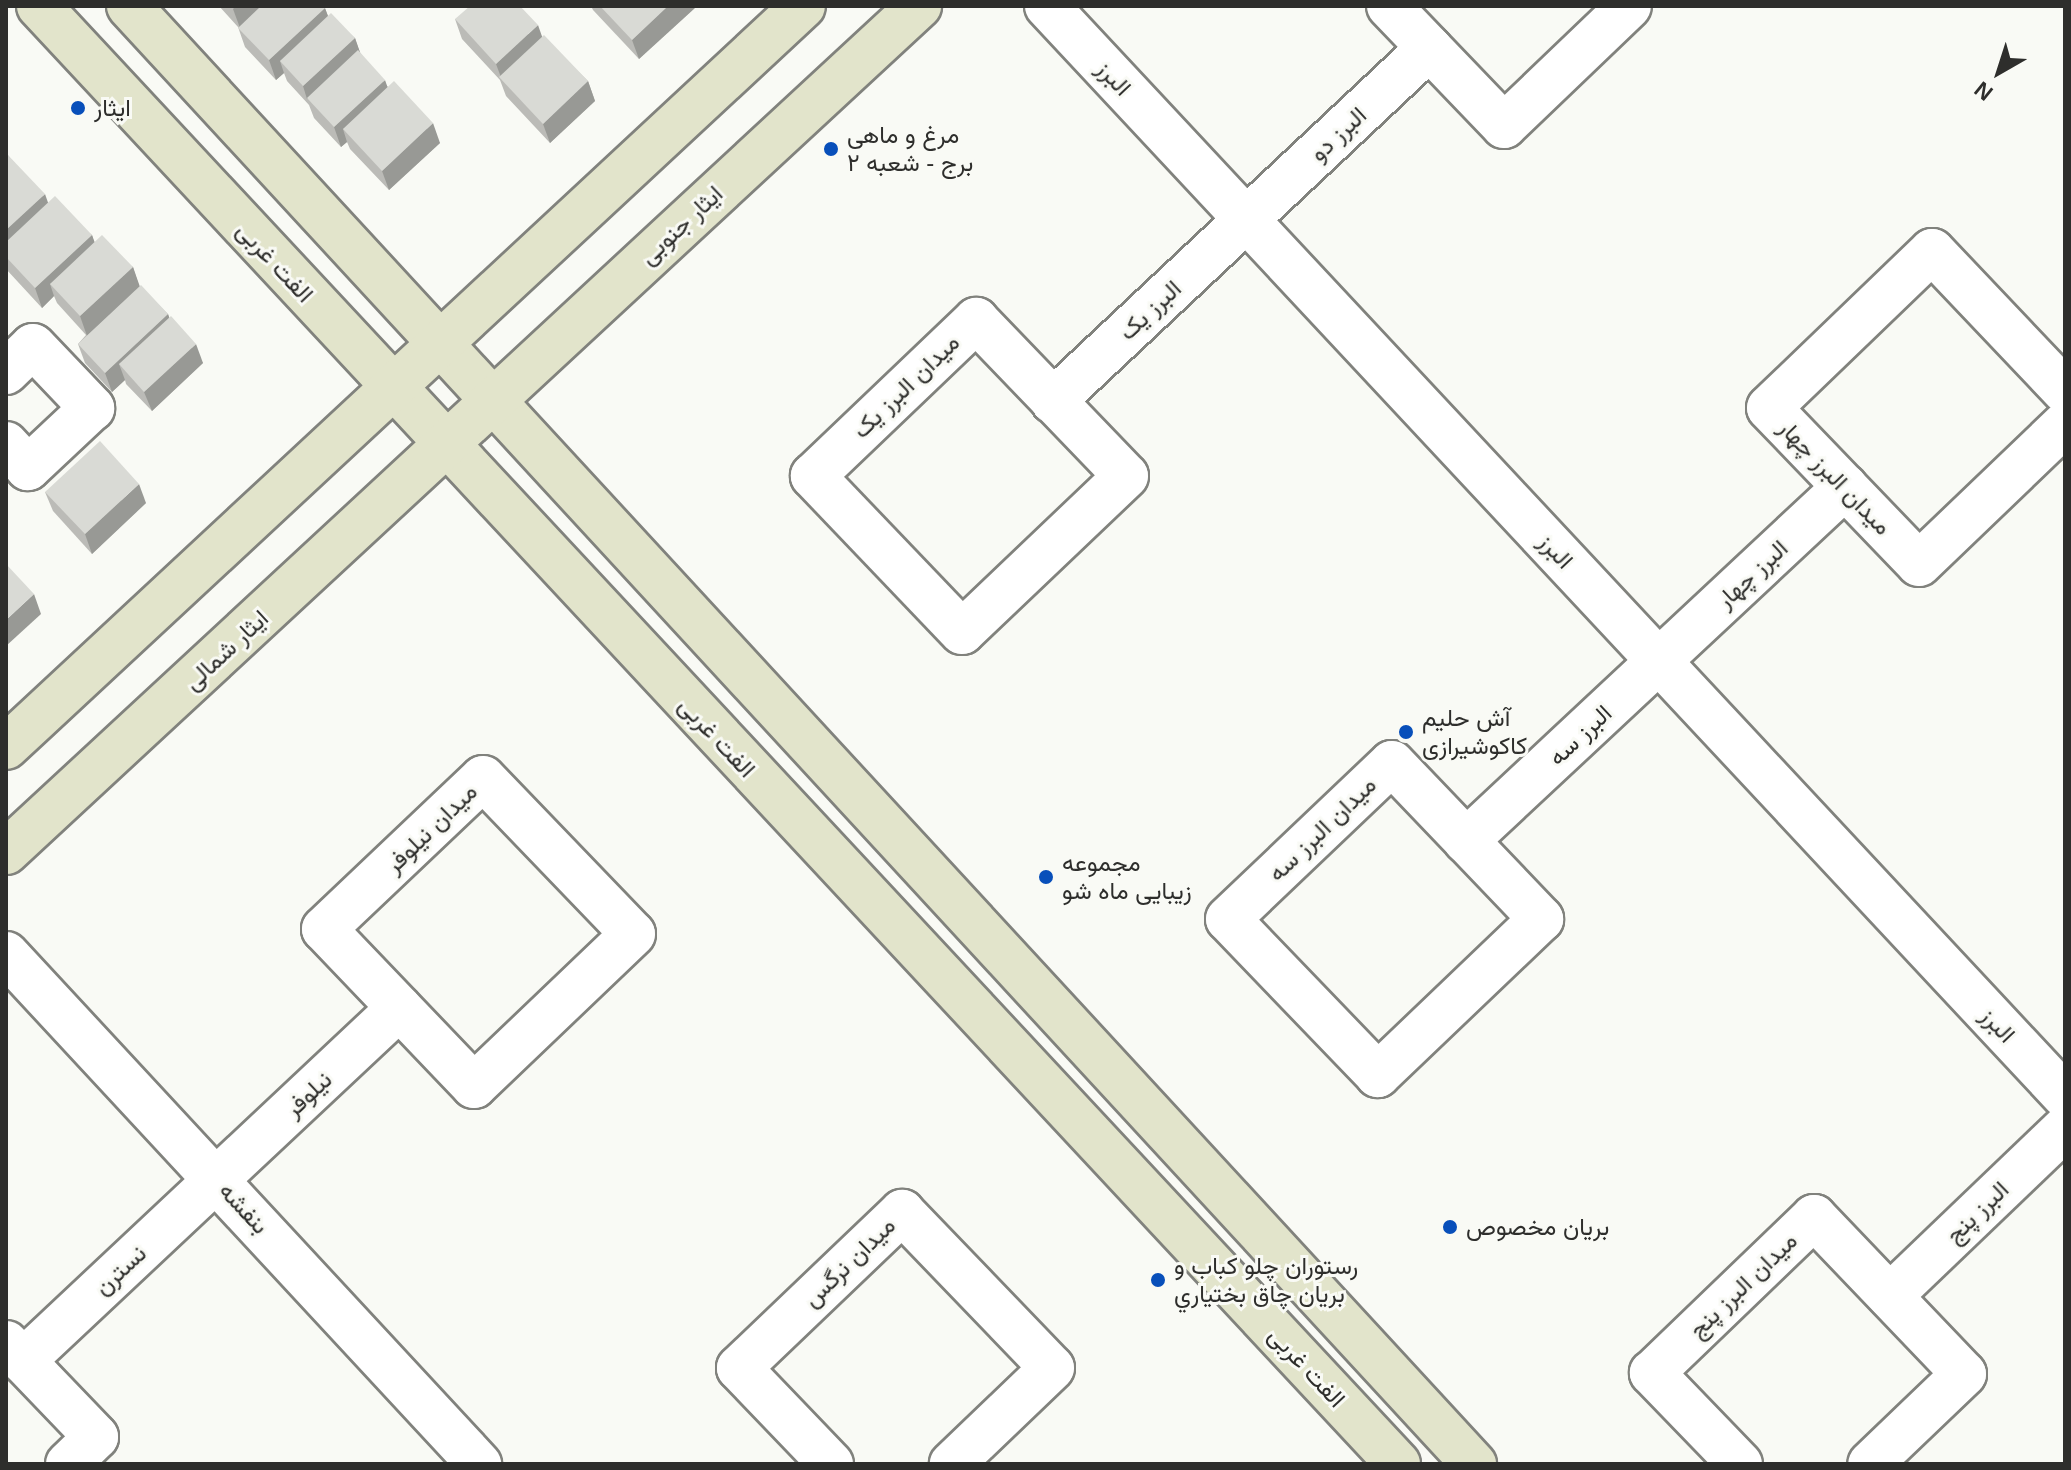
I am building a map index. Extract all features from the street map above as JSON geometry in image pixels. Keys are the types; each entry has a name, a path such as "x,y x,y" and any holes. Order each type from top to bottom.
{"main road":[{"name":"الفت غربی","path":"39,6 446,447 1398,1464"},
{"path":"129,6 1474,1464"},
{"path":"6,747 441,346 803,6"},
{"name":"ایثار جنوبی","path":"446,447 492,400 919,6"},
{"name":"ایثار شمالی","path":"6,852 446,447"}],"street":[{"name":"البرز","path":"1047,6 2065,1096"},
{"path":"1389,6 1504,126 1629,6"},
{"name":"البرز دو","path":"1246,220 1429,48"},
{"name":"البرز یک","path":"1053,401 1246,220"},
{"name":"میدان البرز چهار","path":"2065,391 1932,251 1769,408 1919,564 2065,424"},
{"name":"میدان البرز یک","path":"976,320 1053,401 1126,476 962,632 813,476 976,320"},
{"path":"6,372 33,346 92,408 28,468 6,444"},
{"name":"البرز چهار","path":"1659,661 1845,487"},
{"name":"البرز سه","path":"1466,841 1659,661"},
{"name":"میدان البرز سه","path":"1392,763 1466,841 1541,919 1378,1075 1228,919 1392,763"},
{"name":"میدان نیلوفر","path":"483,778 633,934 474,1086 399,1008 324,929 483,778"},
{"name":"بنفشه","path":"6,954 479,1464"},
{"name":"نیلوفر","path":"217,1179 399,1008"},
{"name":"البرز پنج","path":"1890,1296 2065,1128"},
{"name":"نسترن","path":"15,1352 217,1179"},
{"name":"میدان نرگس","path":"815,1458 739,1368 902,1212 1052,1368 952,1464"},
{"name":"میدان البرز پنج","path":"1740,1464 1652,1373 1814,1217 1964,1374 1870,1464"},
{"path":"15,1352 96,1437 68,1464"}],"building":[{"path":"261,6 325,8 269,60 238,28"},
{"path":"470,6 520,6 538,25 496,64 455,19"},
{"path":"600,6 668,6 632,40"},
{"path":"331,13 355,38 303,86 280,61"},
{"path":"544,35 588,81 543,124 499,77"},
{"path":"358,50 385,80 334,127 307,98"},
{"path":"394,81 433,123 382,171 343,129"},
{"path":"6,153 45,194 6,230"},
{"path":"55,196 92,235 35,288 6,257 6,242"},
{"path":"102,235 133,267 80,316 50,284"},
{"path":"141,285 168,314 105,373 78,344"},
{"path":"171,316 196,344 144,392 119,364"},
{"path":"100,441 139,484 85,534 45,492"},
{"path":"6,564 34,594 6,620"}],"place":[{"name":"ایثار","path":"78,108"},
{"name":"مرغ و ماهی برج - شعبه ۲","path":"831,149"},
{"name":"آش حلیم کاکوشیرازی","path":"1406,732"},
{"name":"مجموعه زیبایی ماه شو","path":"1046,877"},
{"name":"بریان مخصوص","path":"1450,1227"},
{"name":"رستوران چلو كباب و بريان چاق بختياري","path":"1158,1280"}]}
